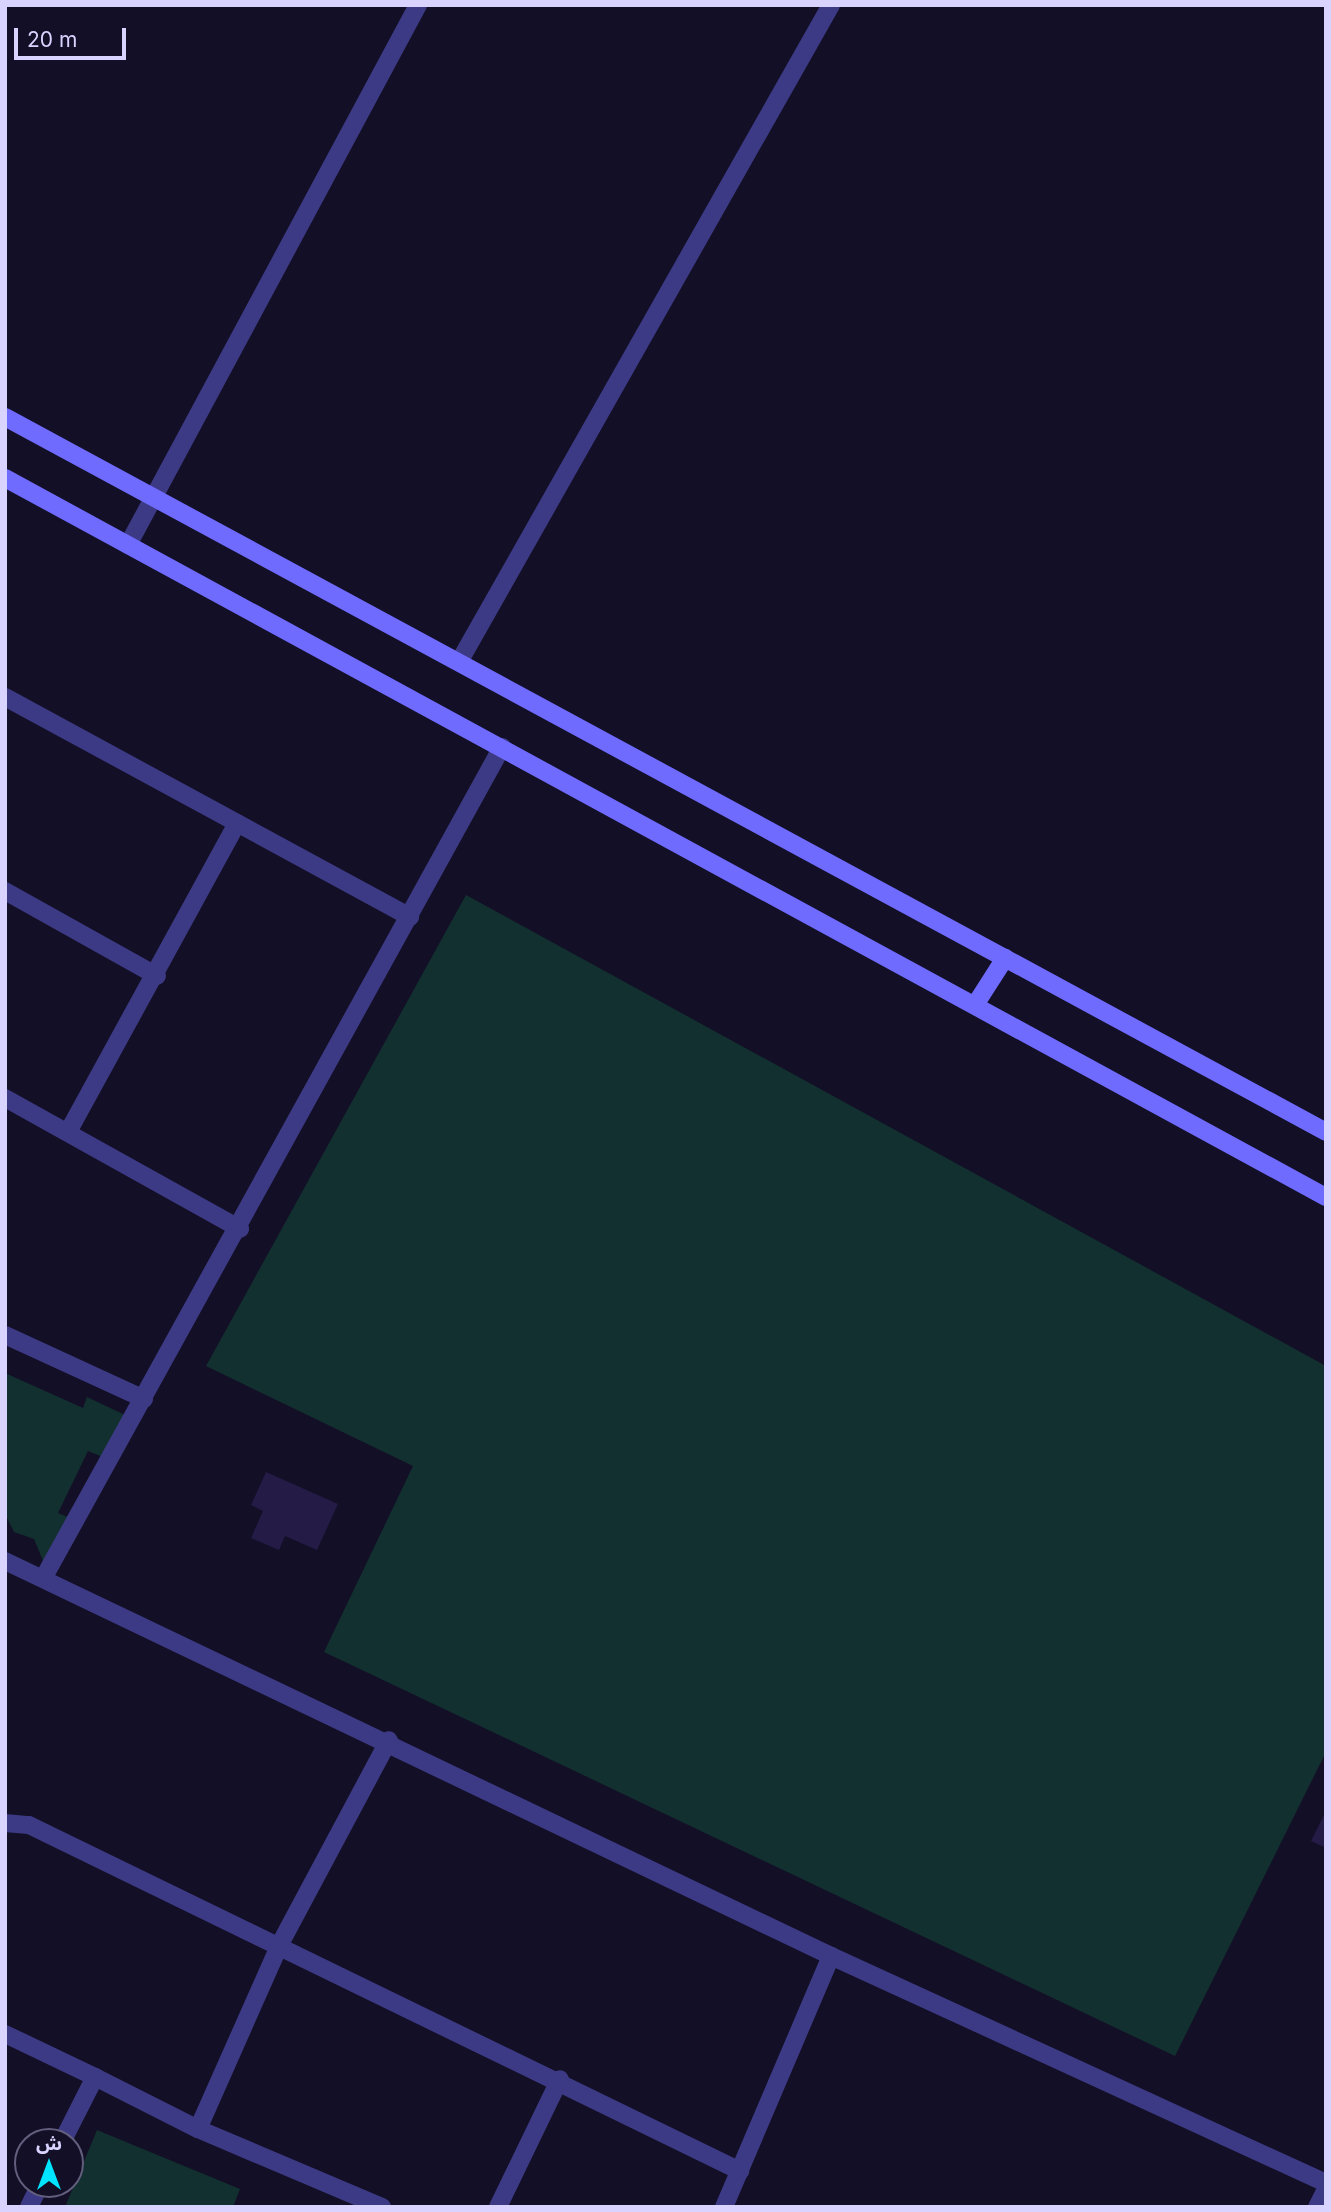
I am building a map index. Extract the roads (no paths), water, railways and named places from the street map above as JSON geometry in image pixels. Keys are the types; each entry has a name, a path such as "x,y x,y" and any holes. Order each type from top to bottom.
{"main road":[{"path":"5,417 1326,1132"},
{"path":"5,478 1326,1197"},
{"path":"975,1005 1005,958"}],"street":[{"path":"128,545 418,5"},
{"path":"459,662 831,5"},
{"path":"5,697 410,917"},
{"path":"44,1577 240,1229 502,747"},
{"path":"68,1132 157,976 237,823"},
{"path":"5,891 157,976"},
{"path":"5,1098 240,1229"},
{"path":"5,1335 144,1399"},
{"path":"5,1561 389,1740 831,1956 1326,2183"},
{"path":"198,2129 280,1944 389,1740"},
{"path":"5,1824 29,1825 560,2079 740,2171"},
{"path":"724,2207 831,1956"},
{"path":"5,2034 198,2129 382,2207"},
{"path":"69,2128 95,2077"},
{"path":"498,2207 560,2079"},
{"path":"1317,2207 1326,2189"}]}
